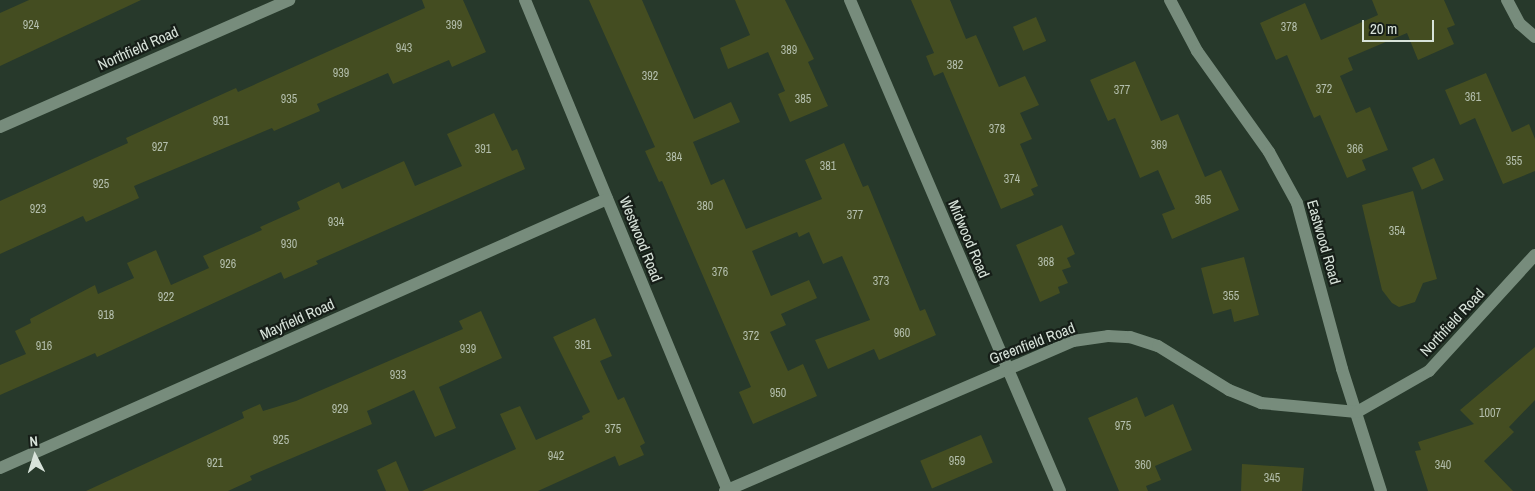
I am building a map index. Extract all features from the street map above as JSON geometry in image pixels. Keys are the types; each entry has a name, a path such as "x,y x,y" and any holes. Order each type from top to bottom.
{"street":[{"name":"Northfield Road","path":"0,127 289,0"},
{"name":"Westwood Road","path":"525,0 727,491"},
{"name":"Midwood Road","path":"850,0 1060,491"},
{"name":"Eastwood Road","path":"1170,0 1197,51 1269,152 1297,203 1381,491"},
{"path":"1508,0 1520,24 1535,37"},
{"name":"Mayfield Road","path":"0,468 607,199"},
{"name":"Northfield Road","path":"1357,412 1429,371 1535,255"},
{"name":"Greenfield Road","path":"727,491 1073,341 1108,336 1130,337 1158,346 1229,390 1261,403 1357,412"}],"building":[{"path":"29,0 141,0 0,66 0,13"},
{"path":"422,0 463,0 486,52 452,67 449,60 393,84 388,73 317,104 320,111 274,131 272,128 134,186 139,198 86,222 83,216 0,254 0,201 128,143 126,138 185,111 236,88 238,92 425,8"},
{"path":"589,0 642,0 694,119 731,102 740,122 693,142 711,185 724,179 746,229 822,199 805,160 844,143 863,187 868,185 920,311 925,309 936,335 879,360 874,349 828,369 815,340 870,320 842,256 823,264 809,232 799,237 797,232 752,251 771,296 809,280 817,298 781,314 786,325 770,332 788,371 803,364 817,396 753,424 739,392 751,387 662,181 659,182 645,151 655,147"},
{"path":"735,0 785,0 814,59 808,62 828,106 790,122 778,94 785,91 768,52 728,69 720,48 750,35"},
{"path":"911,0 950,0 966,39 976,35 999,87 1025,76 1039,105 1020,113 1032,139 1020,144 1038,186 1031,189 1034,195 1001,209 943,72 934,76 926,56 934,53"},
{"path":"1372,0 1444,0 1455,25 1447,28 1454,44 1418,60 1407,33 1348,58 1353,70 1340,76 1356,113 1370,107 1388,150 1362,160 1366,170 1347,178 1320,115 1314,118 1287,55 1276,60 1260,23 1305,3 1321,40 1378,15"},
{"path":"1036,17 1046,41 1023,51 1013,27"},
{"path":"1135,61 1161,121 1178,114 1205,177 1221,170 1239,210 1172,239 1162,214 1175,209 1158,170 1140,178 1115,118 1108,121 1090,80"},
{"path":"1486,73 1512,132 1529,124 1535,139 1535,171 1503,184 1475,118 1460,125 1445,90"},
{"path":"494,113 512,151 517,149 525,169 316,261 318,264 284,279 281,272 97,357 95,353 0,395 0,365 26,354 15,331 31,323 30,319 95,285 98,294 134,278 127,263 156,250 171,285 209,268 203,256 262,230 260,227 300,209 297,202 339,182 342,189 404,161 415,186 462,166 447,134"},
{"path":"1434,158 1444,180 1422,190 1412,168"},
{"path":"1413,191 1437,279 1423,283 1415,302 1399,307 1392,303 1382,290 1362,205"},
{"path":"1062,225 1075,254 1067,258 1071,267 1062,270 1068,283 1058,287 1060,293 1040,302 1016,245"},
{"path":"1244,257 1259,315 1234,322 1231,309 1213,314 1201,268"},
{"path":"481,311 502,358 439,387 456,428 435,437 414,390 367,411 372,424 250,476 252,480 228,491 86,491 244,418 242,412 260,404 263,411 296,401 463,329 459,321"},
{"path":"595,318 612,356 600,361 618,400 624,397 645,443 640,446 644,455 619,466 615,456 538,491 422,491 516,449 500,414 520,406 536,440 583,419 582,416 590,412 553,337"},
{"path":"1535,347 1535,400 1509,427 1514,432 1484,461 1513,491 1428,491 1415,451 1421,450 1418,442 1474,424 1460,410"},
{"path":"1137,397 1145,417 1173,404 1192,450 1155,466 1161,480 1146,486 1148,491 1119,491 1088,418"},
{"path":"981,435 993,463 932,488 920,461"},
{"path":"396,461 409,491 386,491 377,470"},
{"path":"1242,464 1304,468 1302,491 1241,491"}]}
